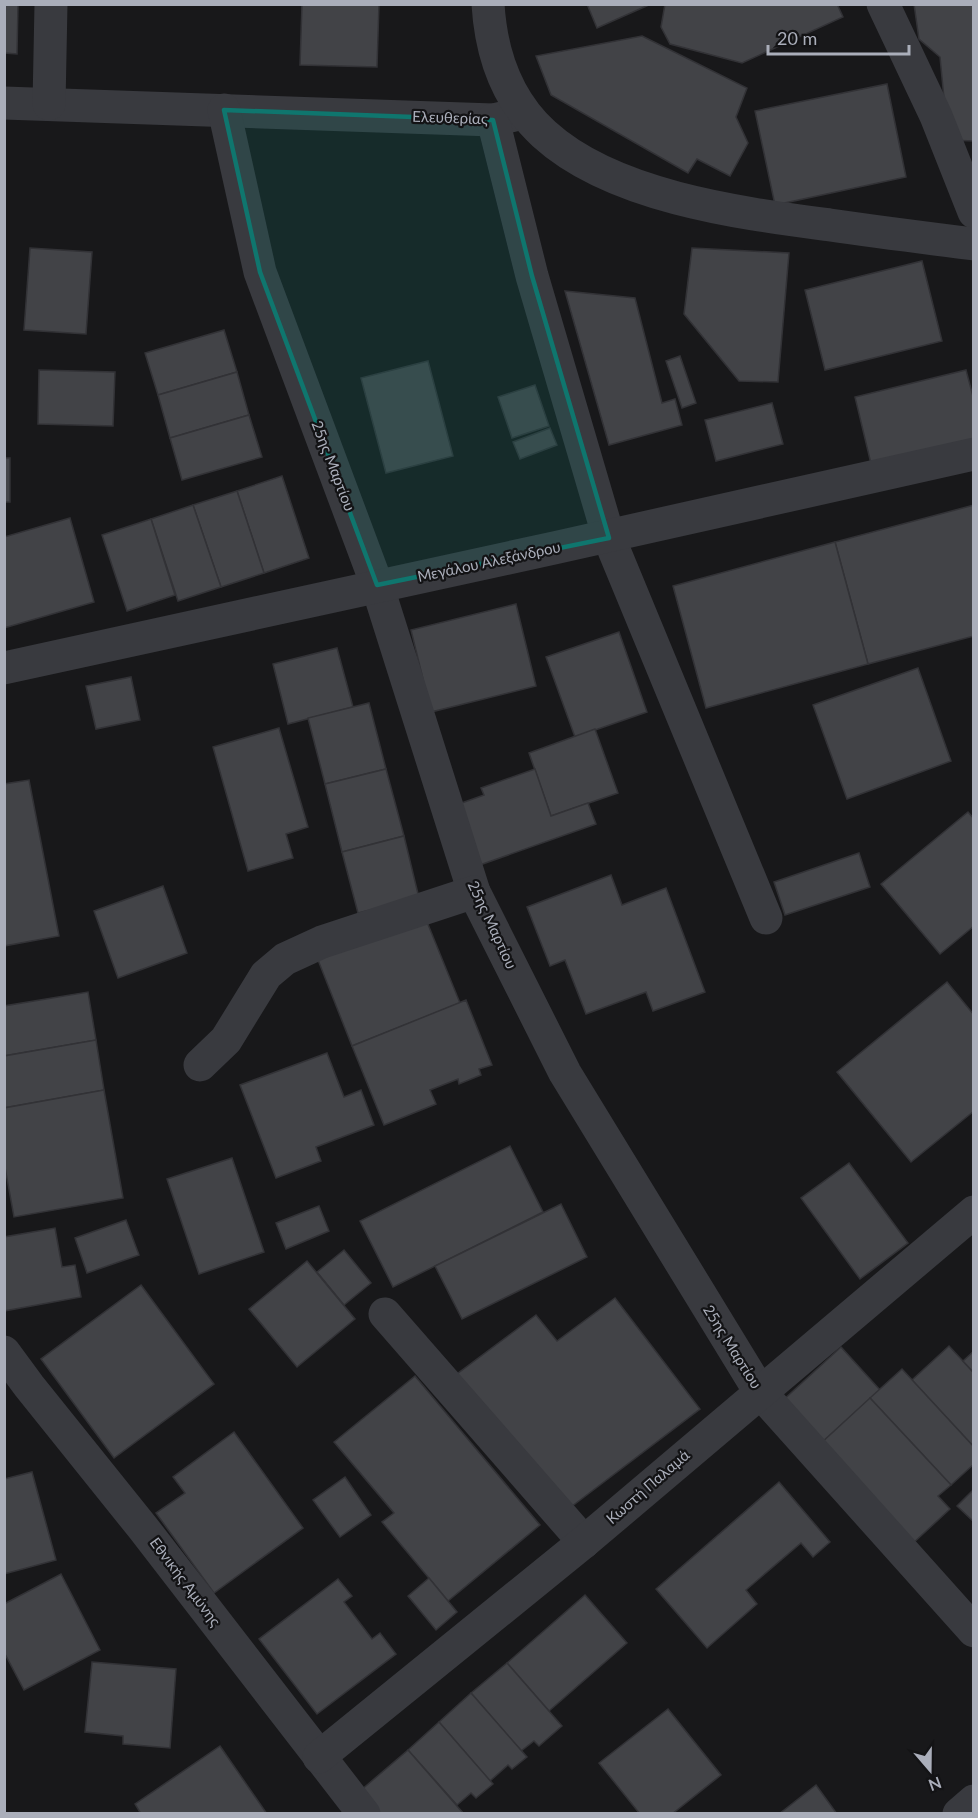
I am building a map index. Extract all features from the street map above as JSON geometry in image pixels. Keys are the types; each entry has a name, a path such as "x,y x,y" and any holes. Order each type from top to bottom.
{"street":[{"path":"49,104 51,4"},
{"path":"488,4 494,48 501,71 509,117 532,276 609,538 766,918"},
{"path":"883,4 936,116 974,212"},
{"name":"Ελευθερίας","path":"4,103 509,117"},
{"name":"25ης Μαρτίου","path":"224,110 260,272 377,585 474,892 565,1073 760,1392 974,1631"},
{"path":"509,117 543,133 576,158 605,173 679,200 737,212 974,244"},
{"name":"Μεγάλου Αλεξάνδρου","path":"4,668 377,585 609,538 974,454"},
{"path":"200,1065 226,1040 266,975 285,959 322,942 474,892"},
{"name":"Κωστή Παλαμά","path":"319,1757 584,1542 974,1212"},
{"path":"385,1314 584,1542"},
{"name":"Εθνικής Αμύνης","path":"4,1352 364,1814"},
{"path":"959,1814 974,1801"}],"highlighted area":[{"path":"224,110 493,120 532,276 609,538 377,585 260,272"}],"building":[{"path":"4,4 18,4 17,54 4,53"},
{"path":"302,4 379,4 377,67 300,65"},
{"path":"587,4 651,4 597,28"},
{"path":"665,4 837,4 843,17 742,63 670,44 661,27"},
{"path":"914,4 974,4 974,141 948,140 940,57 919,39"},
{"path":"642,36 747,88 736,117 748,143 730,176 697,159 688,173 551,95 536,56"},
{"path":"887,84 906,177 775,205 755,111"},
{"path":"30,248 92,252 86,334 24,330"},
{"path":"692,248 789,253 778,382 739,381 684,314"},
{"path":"922,261 942,341 825,370 805,290"},
{"path":"565,291 635,298 662,403 675,399 682,425 609,445"},
{"path":"224,330 237,372 158,395 145,353"},
{"path":"680,356 696,403 682,408 666,361"},
{"path":"428,361 453,456 386,473 361,378"},
{"path":"39,370 115,372 113,426 38,424"},
{"path":"966,370 974,400 974,450 872,468 855,397"},
{"path":"237,372 249,415 170,438 158,395"},
{"path":"535,385 549,426 512,438 498,397"},
{"path":"772,403 783,444 716,461 705,420"},
{"path":"249,415 262,457 182,480 170,438"},
{"path":"550,428 557,445 520,459 513,442"},
{"path":"4,458 10,458 10,502 4,502"},
{"path":"282,476 309,558 264,573 237,491"},
{"path":"237,491 264,573 221,587 193,505"},
{"path":"193,505 221,587 178,601 151,519"},
{"path":"974,505 974,636 868,664 835,542"},
{"path":"70,518 94,602 4,628 4,537"},
{"path":"151,519 175,595 127,611 102,535"},
{"path":"835,542 868,664 706,708 673,586"},
{"path":"516,604 536,686 431,712 411,630"},
{"path":"619,632 647,712 575,737 546,657"},
{"path":"337,648 353,707 288,724 273,664"},
{"path":"918,668 951,761 847,799 813,705"},
{"path":"131,677 140,720 96,729 86,686"},
{"path":"369,703 386,769 325,784 308,718"},
{"path":"279,728 308,827 286,834 293,858 248,871 213,747"},
{"path":"595,729 618,793 551,816 529,753"},
{"path":"386,769 404,836 342,852 325,784"},
{"path":"535,769 551,816 588,803 596,824 477,866 456,805 484,795 481,788"},
{"path":"29,780 59,936 4,946 4,784"},
{"path":"968,812 974,819 974,926 940,954 881,884"},
{"path":"404,836 419,898 358,913 342,852"},
{"path":"859,853 870,887 785,915 774,882"},
{"path":"611,875 622,905 666,888 705,992 653,1011 646,992 586,1014 565,960 550,966 527,907"},
{"path":"163,886 187,953 118,978 94,911"},
{"path":"425,917 460,1003 352,1046 318,960"},
{"path":"947,982 974,1015 974,1111 911,1162 837,1072"},
{"path":"88,992 96,1040 4,1056 4,1006"},
{"path":"466,1000 492,1065 479,1069 481,1075 459,1084 458,1079 430,1090 436,1104 384,1125 352,1046"},
{"path":"96,1040 104,1090 4,1108 4,1056"},
{"path":"327,1053 344,1097 361,1090 374,1125 316,1147 321,1161 276,1178 240,1085"},
{"path":"104,1090 123,1198 14,1217 4,1162 4,1108"},
{"path":"510,1146 543,1212 393,1287 360,1221"},
{"path":"232,1158 264,1252 199,1274 167,1179"},
{"path":"849,1163 908,1243 860,1279 801,1198"},
{"path":"561,1204 587,1257 462,1319 435,1266"},
{"path":"319,1206 329,1231 286,1249 276,1223"},
{"path":"126,1220 139,1255 87,1273 75,1238"},
{"path":"55,1228 62,1267 75,1265 81,1297 4,1311 4,1237"},
{"path":"344,1250 371,1283 344,1305 317,1272"},
{"path":"307,1261 355,1319 297,1367 249,1309"},
{"path":"141,1285 214,1384 114,1458 41,1359"},
{"path":"615,1298 700,1409 563,1513 457,1374 536,1315 557,1341"},
{"path":"949,1346 974,1373 974,1447 912,1380"},
{"path":"841,1347 880,1390 819,1445 780,1403"},
{"path":"974,1351 974,1373 963,1361"},
{"path":"902,1369 974,1447 974,1464 951,1485 870,1398"},
{"path":"415,1376 540,1525 448,1601 382,1522 394,1513 334,1442"},
{"path":"870,1398 951,1485 938,1496 950,1509 911,1545 819,1445"},
{"path":"234,1432 303,1528 214,1593 156,1513 185,1493 173,1477"},
{"path":"32,1472 56,1560 4,1574 4,1479"},
{"path":"345,1477 371,1515 340,1537 313,1500"},
{"path":"779,1482 830,1542 813,1557 801,1543 746,1590 757,1604 707,1648 656,1589"},
{"path":"974,1489 974,1522 957,1506"},
{"path":"61,1574 100,1650 24,1690 4,1652 4,1604"},
{"path":"429,1578 457,1612 436,1630 408,1596"},
{"path":"338,1579 352,1596 344,1602 372,1639 380,1633 396,1654 317,1714 259,1639"},
{"path":"585,1595 627,1643 549,1711 507,1663"},
{"path":"92,1662 176,1669 170,1748 123,1744 123,1736 85,1732"},
{"path":"507,1663 562,1726 539,1746 534,1741 521,1751 471,1693"},
{"path":"471,1693 527,1757 512,1769 508,1765 490,1781 439,1722"},
{"path":"668,1709 721,1775 672,1814 640,1814 599,1763"},
{"path":"439,1722 493,1784 476,1798 471,1793 457,1805 408,1750"},
{"path":"220,1746 267,1814 141,1814 135,1804"},
{"path":"408,1750 464,1814 380,1814 360,1791"},
{"path":"816,1785 837,1814 779,1814"}]}
